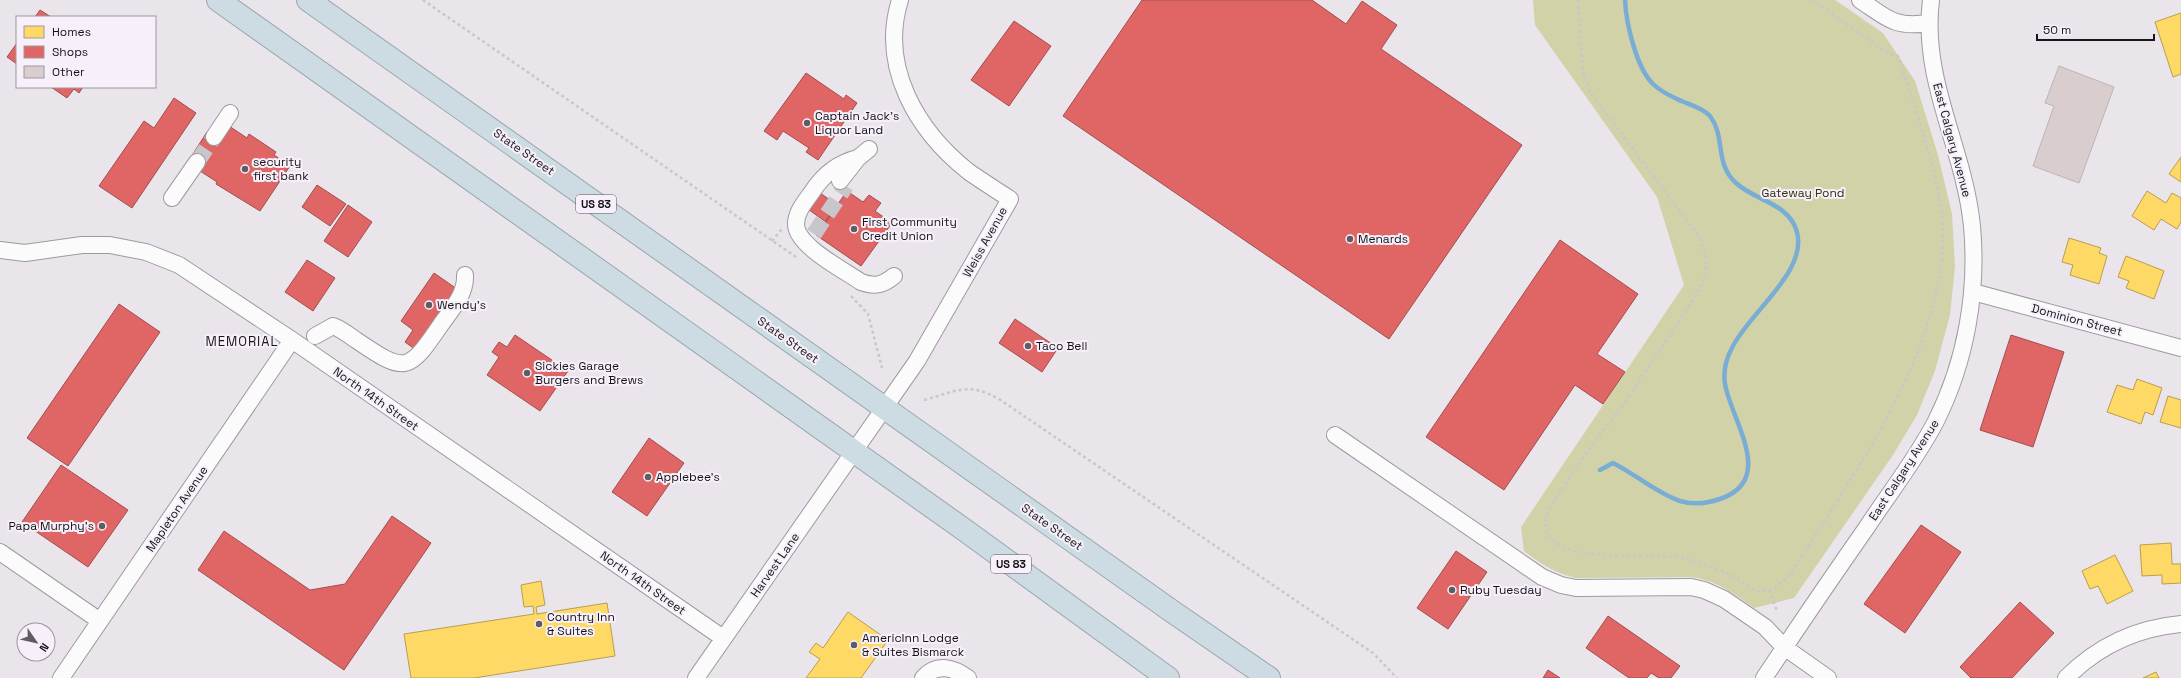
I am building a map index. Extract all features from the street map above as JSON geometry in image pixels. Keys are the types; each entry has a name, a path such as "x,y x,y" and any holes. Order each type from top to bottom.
{"highway":[{"name":"US 83","path":"218,0 853,451 1168,678"},
{"name":"State Street","path":"312,2 884,408 1269,678"}],"street":[{"name":"Weiss Avenue","path":"853,451 930,340 1010,199 970,172 952,157 939,144 916,113 903,88 896,60 894,32 900,0"},
{"path":"1860,0 1890,21 1900,25 1928,23"},
{"name":"East Calgary Avenue","path":"1764,678 1917,454 1935,423 1947,396 1960,359 1973,292 1973,248 1968,200 1964,179 1933,69 1929,46 1928,23 1930,0"},
{"path":"214,137 230,113"},
{"path":"843,184 863,153 826,174 815,187 797,217 798,234 809,246 868,284 882,284 894,276"},
{"path":"172,198 197,162"},
{"path":"811,230 813,243 819,253"},
{"name":"North 14th Street","path":"0,250 25,253 96,245 125,247 146,252 179,265 292,340 723,638"},
{"path":"315,336 333,326 389,361 400,364 406,363 422,352 460,297 465,286 464,275"},
{"name":"Dominion Street","path":"1973,292 2181,348"},
{"name":"Mapleton Avenue","path":"61,678 292,340"},
{"path":"1335,435 1546,580 1576,588 1691,588 1704,590 1724,599 1765,627 1784,648 1828,678"},
{"name":"Harvest Lane","path":"696,678 853,451"},
{"path":"0,552 100,621"},
{"path":"2066,678 2088,658 2121,639 2141,631 2181,624"},
{"path":"923,678 927,674 958,671 968,678"}],"path":[{"path":"423,0 798,258"},
{"path":"1578,0 1583,72 1590,92 1700,238 1706,257 1706,275 1696,298 1622,407 1594,442 1550,507 1545,521 1547,534 1556,543 1573,551 1602,555 1681,557 1719,570 1737,578 1752,590 1761,592 1774,589 1790,575 1873,441 1910,370 1926,331 1936,292 1942,245 1940,202 1926,147 1898,56 1889,54 1812,0"},
{"path":"850,295 868,314 882,368"},
{"path":"924,400 959,389 984,392 999,399 1373,653 1397,678"},
{"path":"1768,590 1777,611"}],"green space":[{"name":"Gateway Pond","path":"1533,0 1835,0 1883,33 1915,81 1938,155 1952,214 1955,266 1950,315 1935,371 1917,415 1893,455 1794,598 1754,608 1731,592 1716,584 1690,577 1576,578 1561,574 1548,568 1524,551 1521,527 1684,285 1657,197 1535,25"}],"building: Homes":[{"path":"2181,13 2181,74 2173,77 2155,22"},
{"path":"2181,157 2181,182 2169,174"},
{"path":"2147,191 2166,203 2172,193 2181,198 2181,222 2177,229 2161,219 2154,230 2132,216"},
{"path":"2069,238 2101,248 2099,253 2107,256 2099,284 2070,275 2073,265 2062,262"},
{"path":"2126,256 2164,271 2154,299 2126,288 2129,281 2118,277"},
{"path":"2137,379 2162,388 2153,415 2145,412 2141,424 2107,412 2117,385 2133,390"},
{"path":"2168,396 2181,400 2181,428 2160,422"},
{"path":"2171,543 2172,564 2181,564 2181,583 2162,584 2162,575 2142,576 2140,545"},
{"path":"2115,555 2133,591 2107,604 2098,586 2090,589 2082,571"},
{"name":"Country Inn & Suites","path":"541,581 545,605 536,607 537,614 607,603 615,656 474,678 411,678 404,634 534,614 533,606 524,607 521,585"},
{"name":"AmericInn Lodge & Suites Bismarck","path":"848,612 888,640 861,678 806,678 820,659 809,652 816,643 823,648"},
{"path":"2156,672 2159,678 2143,678"}],"building: Shops":[{"name":"Menards","path":"1142,0 1312,0 1346,24 1362,1 1397,25 1381,49 1522,145 1389,339 1063,116"},
{"path":"40,10 49,16 36,16"},
{"path":"1014,21 1051,46 1009,106 971,80"},
{"path":"16,44 16,63 7,57"},
{"name":"Captain Jack's Liquor Land","path":"806,73 844,99 846,95 857,103 818,160 806,152 809,148 783,131 777,140 764,131"},
{"path":"52,88 82,88 79,93 74,89 67,98"},
{"path":"174,98 196,113 132,208 99,186 144,121 154,128"},
{"name":"security first bank","path":"229,126 247,138 249,134 276,152 274,155 290,166 260,211 216,184 217,182 200,171 191,157 207,132 219,141"},
{"path":"317,185 346,204 330,226 302,207"},
{"path":"816,190 837,205 826,222 805,207"},
{"name":"First Community Credit Union","path":"847,191 863,202 869,195 881,203 875,211 892,223 861,266 816,235"},
{"path":"348,205 372,222 348,257 324,241"},
{"path":"1560,240 1638,294 1597,354 1625,372 1603,404 1575,385 1504,490 1426,437"},
{"path":"307,260 335,278 313,311 285,292"},
{"name":"Wendy's","path":"434,273 457,289 416,350 405,342 413,330 401,321"},
{"path":"119,304 160,332 68,466 27,438"},
{"name":"Taco Bell","path":"1015,319 1058,348 1042,372 999,343"},
{"name":"Sickies Garage Burgers and Brews","path":"515,335 568,371 540,411 487,375 499,357 492,352 499,342 507,347"},
{"path":"2011,335 2064,352 2033,447 1980,430"},
{"name":"Applebee's","path":"649,438 684,463 647,516 612,492"},
{"path":"61,465 128,510 88,567 22,522"},
{"path":"392,516 431,543 344,670 198,570 224,531 310,590 345,584"},
{"path":"1921,525 1961,552 1905,633 1864,604"},
{"name":"Ruby Tuesday","path":"1456,551 1487,572 1448,629 1417,608"},
{"path":"2020,602 2054,633 2012,678 1971,678 1960,667"},
{"path":"1608,616 1680,666 1671,678 1659,678 1651,673 1647,678 1629,678 1586,648"},
{"path":"1548,670 1560,678 1543,678"}],"building: Other":[{"path":"2059,66 2114,87 2079,183 2033,166 2054,106 2045,103"}],"waterway":[{"path":"1600,470 1613,463 1671,498 1685,502 1711,502 1737,490 1746,478 1748,464 1746,448 1725,384 1724,374 1726,365 1730,352 1740,335 1776,291 1787,275 1795,260 1798,244 1796,229 1792,220 1778,208 1743,189 1729,175 1722,159 1718,133 1710,116 1699,108 1664,92 1652,83 1646,75 1633,44 1627,20 1625,0"}],"tunnel":[{"path":"197,162 214,137"},
{"path":"814,234 846,186"}],"place":[{"name":"Captain Jack's Liquor Land","path":"807,123"},
{"name":"security first bank","path":"245,169"},
{"name":"First Community Credit Union","path":"854,229"},
{"name":"Menards","path":"1350,239"},
{"name":"Wendy's","path":"429,305"},
{"name":"Taco Bell","path":"1028,346"},
{"name":"Sickies Garage Burgers and Brews","path":"527,373"},
{"name":"Applebee's","path":"648,477"},
{"name":"Papa Murphy's","path":"102,526"},
{"name":"Ruby Tuesday","path":"1452,590"},
{"name":"Country Inn & Suites","path":"539,624"},
{"name":"AmericInn Lodge & Suites Bismarck","path":"854,645"}],"district":[{"name":"MEMORIAL","path":"242,341"}]}
